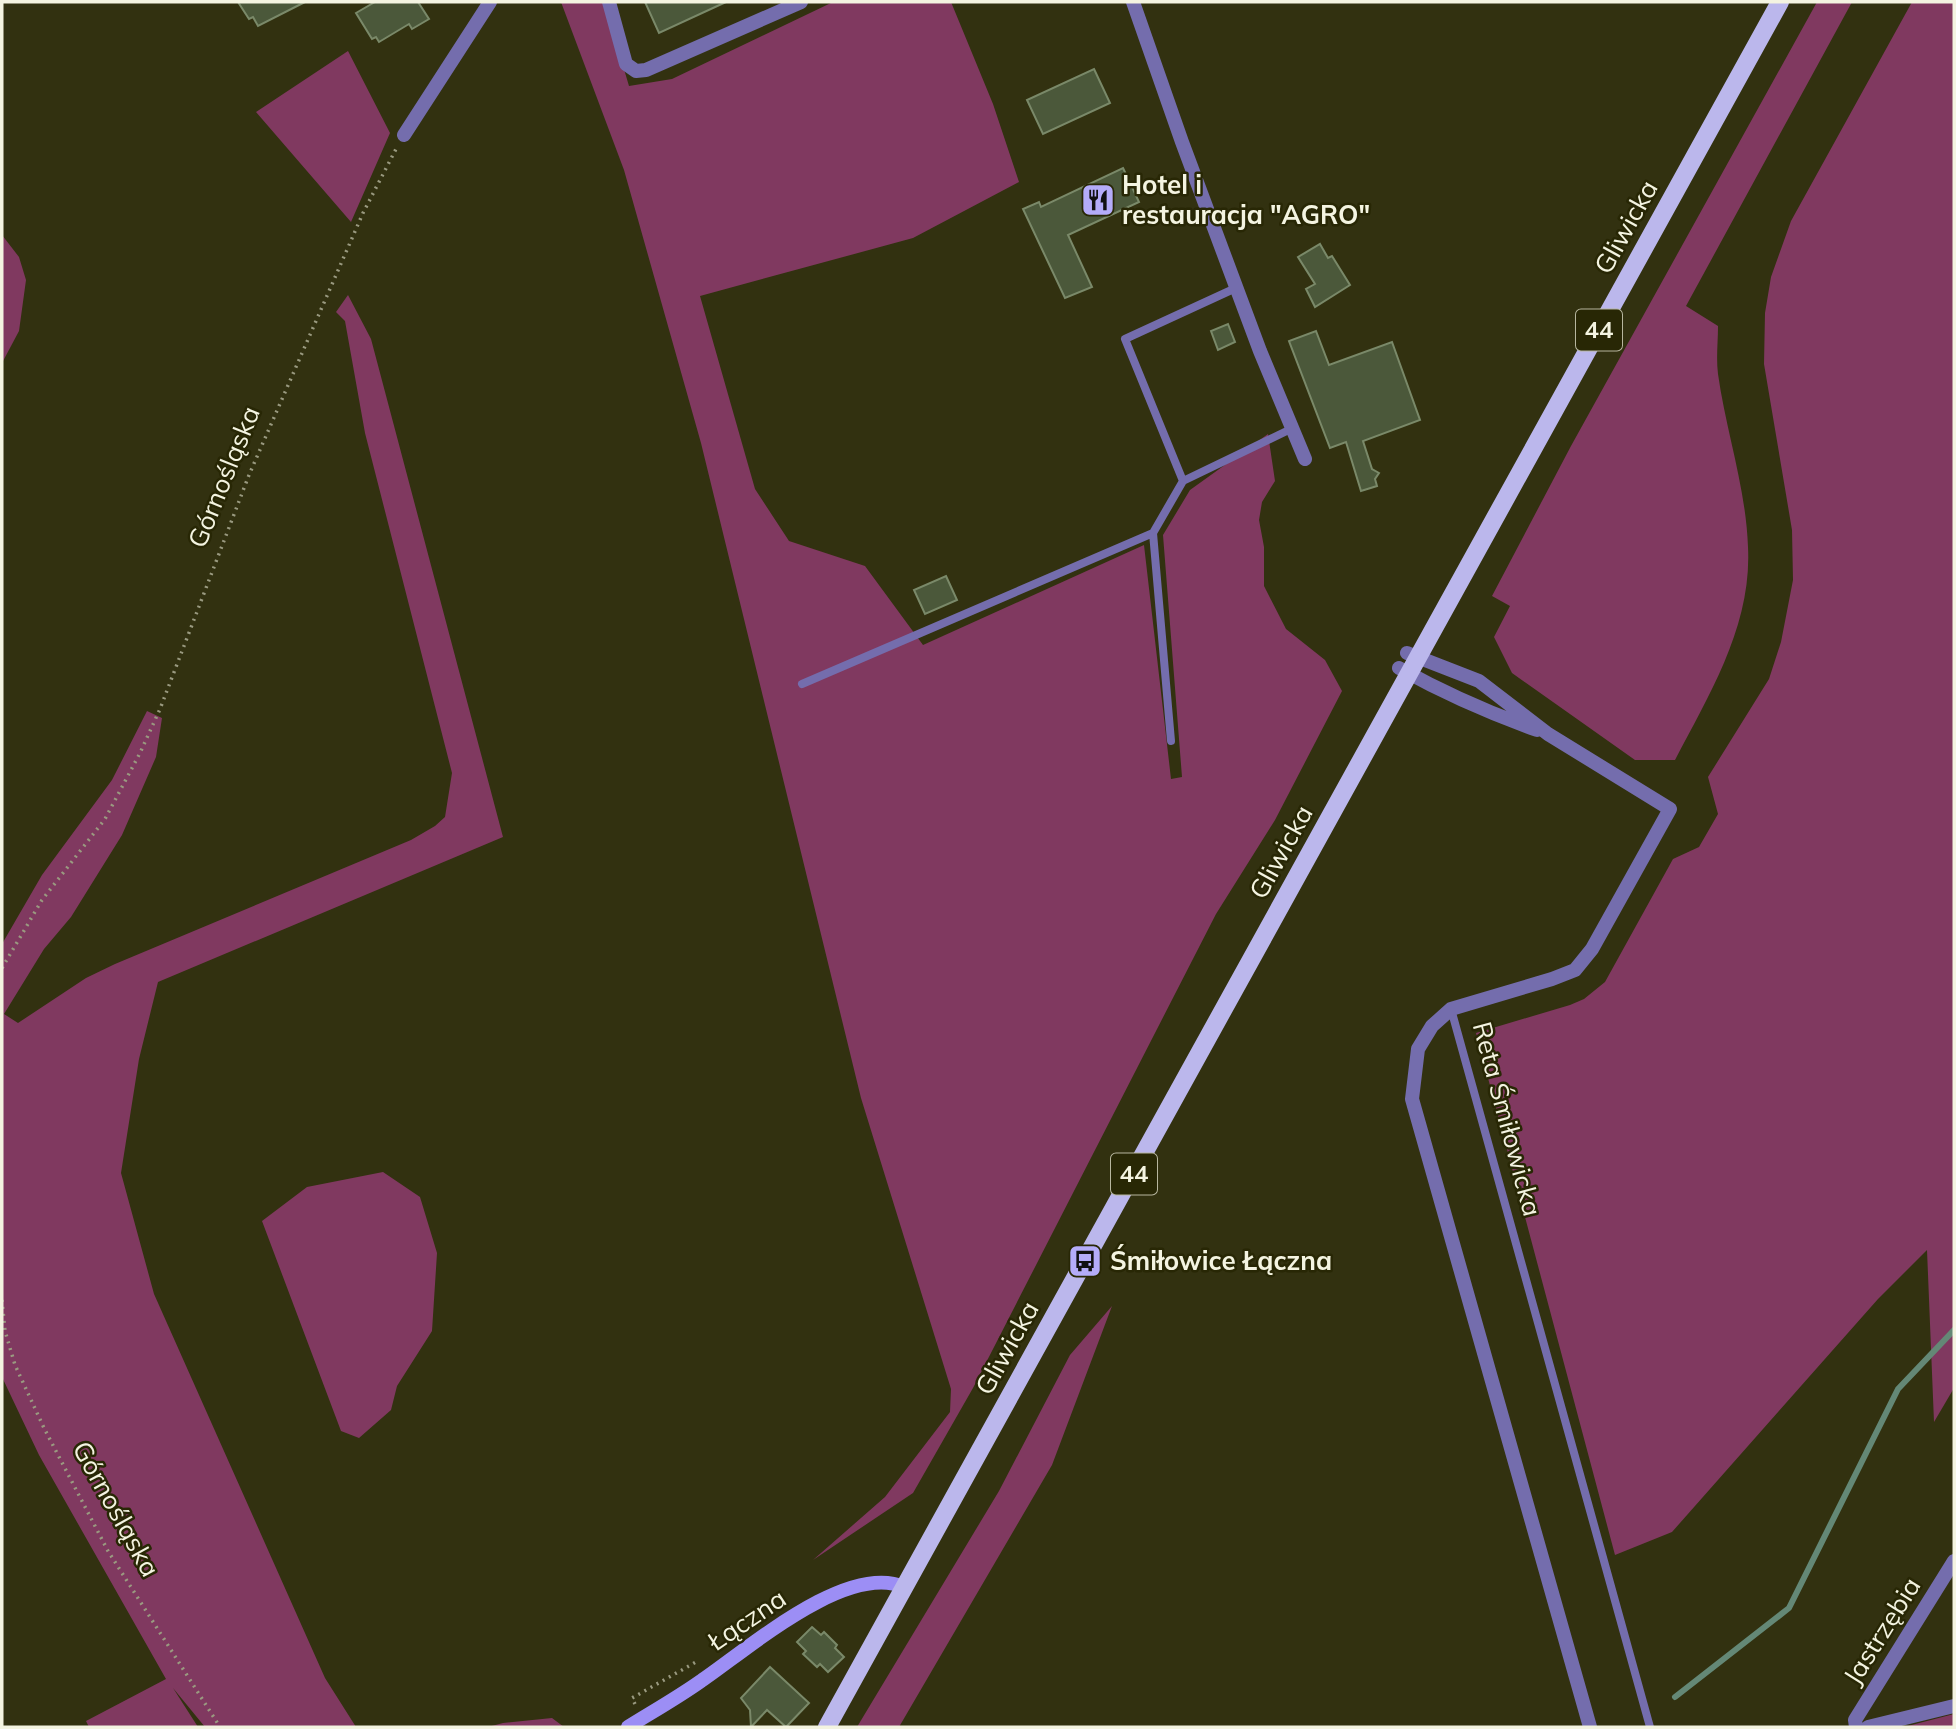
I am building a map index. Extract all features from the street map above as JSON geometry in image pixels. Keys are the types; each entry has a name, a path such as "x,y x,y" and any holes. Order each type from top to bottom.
{"main road":[{"name":"Gliwicka","path":"827,1727 1404,671 1780,2"}],"street":[{"path":"404,135 490,2"},
{"path":"609,2 626,64 636,71 646,70 801,2"},
{"path":"1133,2 1260,351 1305,459"},
{"path":"1413,655 1479,681 1548,734 1670,809 1592,949 1575,970 1451,1009"},
{"path":"1404,671 1492,714 1548,734"},
{"name":"Reta Śmiłowicka","path":"1451,1009 1432,1026 1418,1049 1412,1099 1590,1727"},
{"name":"Jastrzębia","path":"1856,1727 1855,1720 1954,1561"},
{"name":"Łączna","path":"628,1727 702,1681 787,1621 829,1597 871,1583 895,1583 904,1587"},
{"path":"1868,1727 1954,1706"}],"lane":[{"path":"1183,481 1125,339 1237,287"},
{"path":"1171,741 1153,533 1183,481 1293,428"},
{"path":"802,684 1153,533"},
{"name":"Reta Śmiłowicka","path":"1451,1009 1650,1727"}],"path":[{"name":"Górnośląska","path":"2,968 42,900 105,820 140,753 160,709 249,475 363,212 404,135"},
{"name":"Górnośląska","path":"2,1300 5,1331 15,1365 44,1428 108,1551 220,1727"}],"shaded area":[{"path":"561,2 604,2 629,86 672,79 833,2 951,2 993,104 1019,182 913,238 700,296 755,489 789,541 865,566 923,645 1144,545 1171,779 1182,777 1163,535 1190,490 1268,434 1275,481 1262,502 1259,520 1264,547 1264,586 1286,629 1325,660 1342,691 1275,820 1216,914 973,1388 913,1493 813,1560 885,1497 950,1412 951,1389 861,1098 701,443 624,170"},
{"path":"1817,2 1852,2 1686,306 1718,326 1718,374 1740,481 1748,547 1743,604 1736,631 1715,684 1675,760 1635,760 1512,673 1494,637 1510,606 1492,596 1571,446"},
{"path":"1912,2 1954,2 1954,1388 1934,1422 1927,1250 1878,1299 1672,1532 1615,1555 1476,1033 1570,1005 1584,999 1605,982 1673,859 1699,847 1718,814 1708,777 1769,679 1781,642 1793,580 1792,530 1764,364 1765,313 1771,277 1791,221"},
{"path":"348,51 390,133 351,222 256,112"},
{"path":"2,235 19,257 26,280 19,331 2,363"},
{"path":"348,295 371,339 503,837 158,982 139,1059 121,1173 154,1294 325,1678 356,1727 205,1727 173,1688 198,1727 89,1727 86,1721 166,1679 39,1455 2,1377 2,944 42,875 112,780 147,711 162,718 156,757 122,835 71,917 44,949 4,1014 18,1023 86,978 115,964 411,840 445,817 452,773 365,433 345,321 336,312"},
{"path":"383,1172 420,1197 437,1253 432,1331 397,1386 391,1410 359,1438 341,1431 262,1221 307,1187"},
{"path":"1112,1306 1052,1465 899,1727 857,1727 999,1491 1070,1355"},
{"path":"1954,1714 1954,1727 1904,1727"},
{"path":"552,1718 564,1727 488,1727 503,1723"}],"building":[{"path":"238,2 305,2 258,26 253,17 249,19"},
{"path":"375,2 418,2 429,19 412,29 409,24 379,42 376,37 372,39 356,13"},
{"path":"645,2 726,2 659,33"},
{"path":"1094,69 1110,103 1043,134 1027,100"},
{"path":"1123,168 1139,202 1068,235 1092,287 1065,298 1023,209 1039,202 1041,207"},
{"path":"1320,244 1328,258 1332,256 1350,285 1315,307 1306,289 1315,284 1298,257"},
{"path":"1228,324 1235,342 1218,350 1211,331"},
{"path":"1316,331 1329,365 1392,342 1420,420 1363,441 1372,469 1379,473 1375,479 1377,486 1361,491 1346,442 1330,448 1289,341"},
{"path":"946,576 957,600 925,614 914,590"},
{"path":"812,1627 821,1635 824,1632 844,1657 828,1672 820,1664 817,1667 803,1654 806,1651 797,1642"},
{"path":"770,1667 809,1703 786,1727 767,1710 751,1727 750,1710 741,1698"}],"waterway":[{"path":"1675,1697 1789,1608 1898,1389 1954,1330"}],"place":[{"name":"Hotel i restauracja \"AGRO\"","path":"1098,200"},
{"name":"Śmiłowice Łączna","path":"1085,1261"}]}
